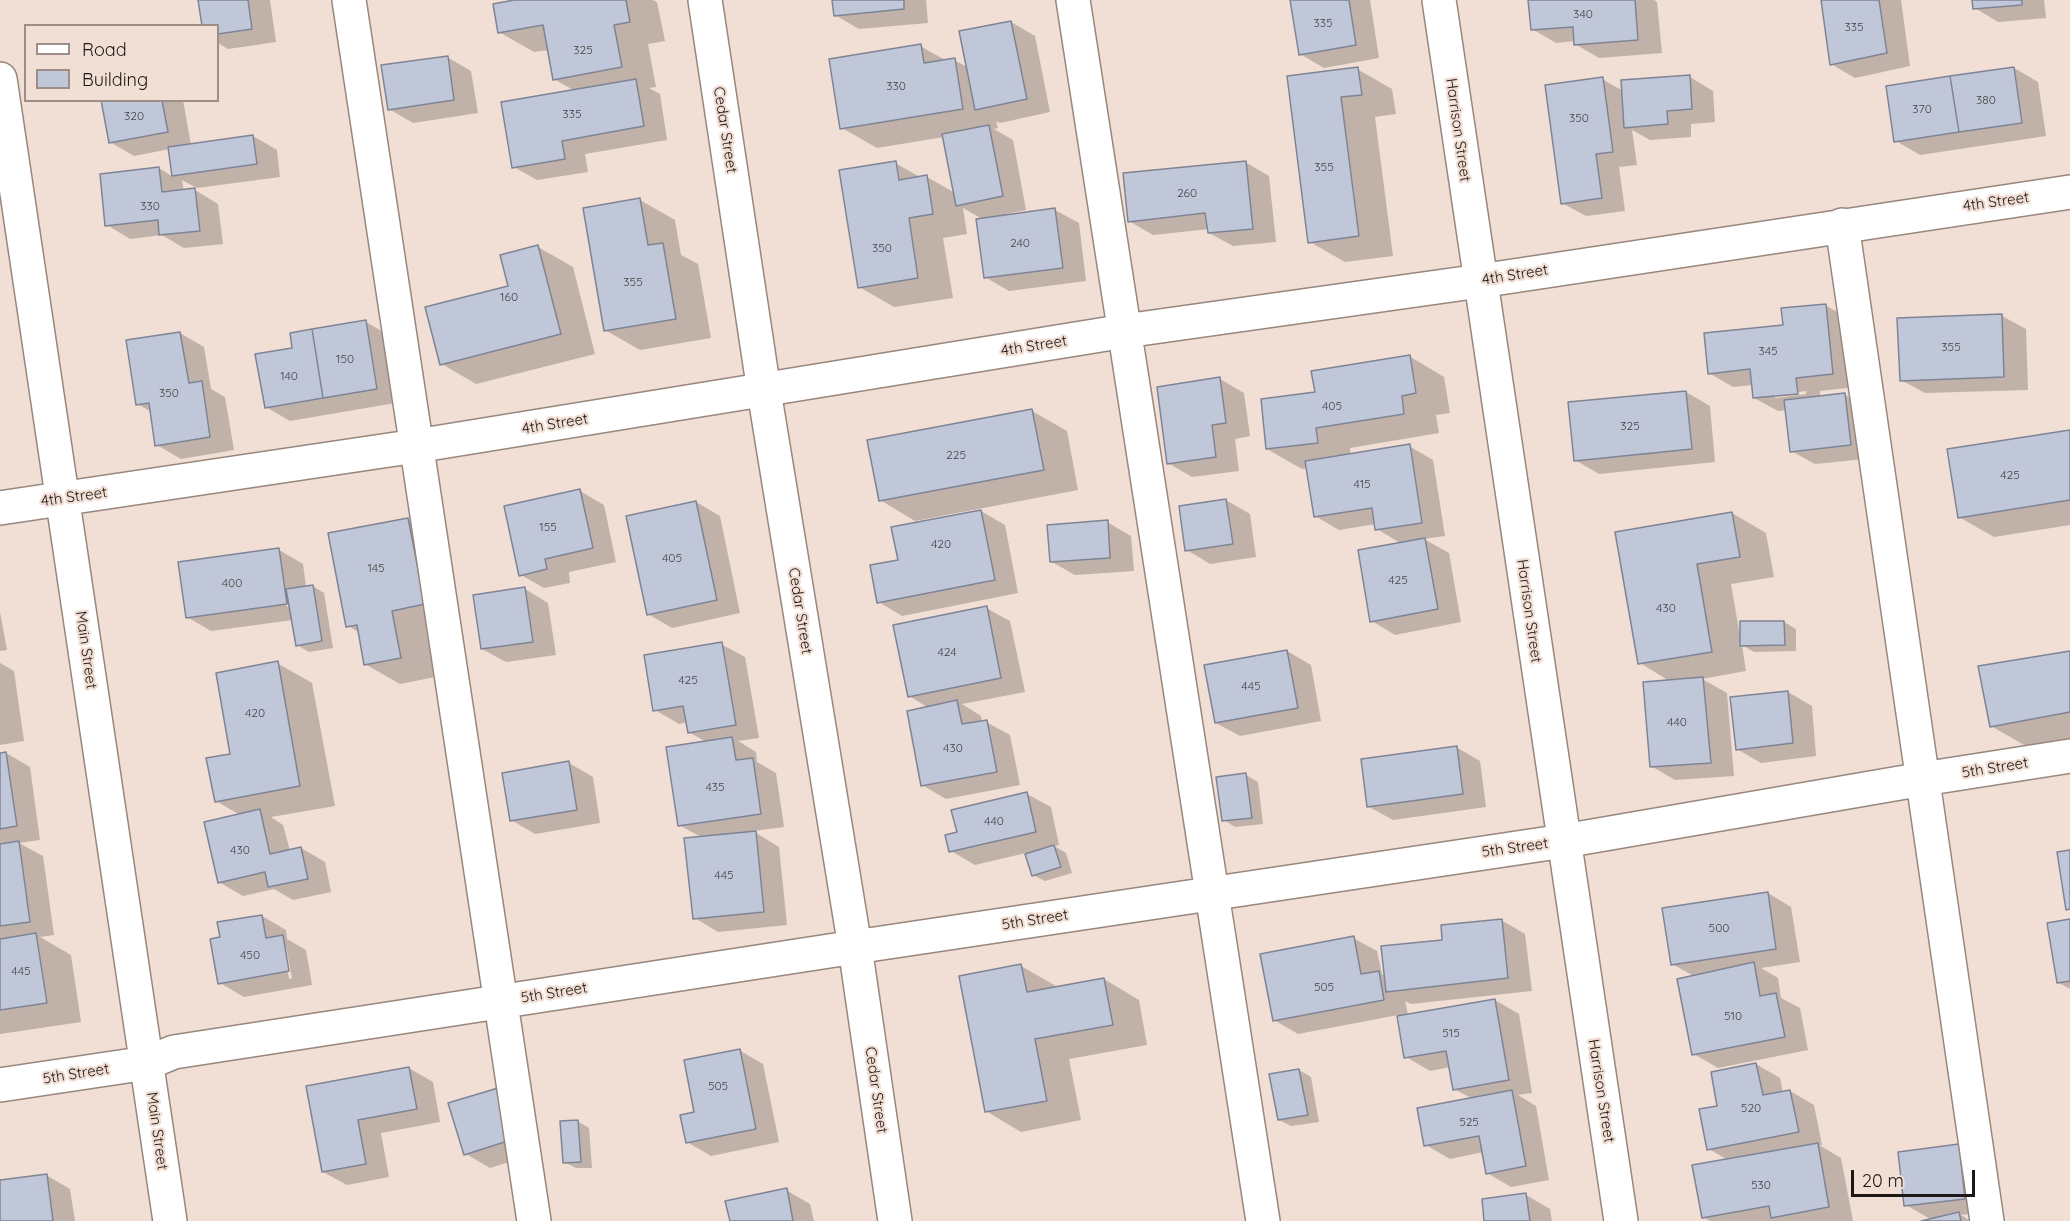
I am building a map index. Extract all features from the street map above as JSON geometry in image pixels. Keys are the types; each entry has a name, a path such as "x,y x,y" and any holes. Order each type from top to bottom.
{"street":[{"path":"349,0 534,1221"},
{"name":"Cedar Street","path":"705,0 764,391 855,947 895,1221"},
{"path":"1073,0 1263,1221"},
{"name":"Harrison Street","path":"1439,0 1621,1221"},
{"name":"Main Street","path":"0,79 170,1221"},
{"name":"4th Street","path":"0,508 416,446 1125,331 1480,281 2070,192"},
{"path":"1842,225 1987,1221"},
{"name":"5th Street","path":"0,1085 147,1063 174,1052 1564,841 2070,756"}],"building":[{"path":"198,0 248,0 252,29 219,34 219,24 202,24"},
{"path":"514,0 626,0 630,22 614,25 622,67 553,80 543,25 498,33 493,4"},
{"path":"832,0 904,0 904,9 834,16"},
{"path":"1290,0 1349,0 1356,45 1299,55"},
{"path":"1528,0 1635,0 1638,40 1574,45 1573,27 1531,30"},
{"path":"1821,0 1879,0 1887,53 1830,65"},
{"path":"1972,0 2022,0 2022,5 1973,9"},
{"path":"1011,21 1027,99 975,110 959,31"},
{"path":"921,44 924,63 955,58 963,109 840,129 829,59"},
{"path":"448,56 454,100 388,110 381,65"},
{"path":"1358,67 1362,95 1341,97 1359,236 1308,243 1287,76"},
{"path":"2014,67 2022,123 1959,132 1950,76"},
{"path":"1690,75 1692,109 1667,111 1668,124 1624,128 1621,80"},
{"path":"1950,76 1959,132 1894,142 1886,86"},
{"path":"1603,77 1613,152 1596,154 1602,198 1561,204 1545,85"},
{"path":"636,79 644,126 562,141 565,159 512,168 501,102"},
{"path":"101,102 162,102 168,132 109,143"},
{"path":"989,125 1003,196 956,206 942,134"},
{"path":"253,135 257,164 172,176 168,147"},
{"path":"896,161 899,180 927,175 933,214 909,218 918,278 858,288 839,170"},
{"path":"1246,161 1253,229 1208,233 1205,213 1128,222 1123,173"},
{"path":"159,167 162,192 195,188 200,231 159,235 158,220 105,226 100,174"},
{"path":"640,198 648,245 663,243 676,319 604,331 583,208"},
{"path":"1055,208 1063,268 984,278 976,219"},
{"path":"538,245 561,334 440,365 425,307 508,286 500,255"},
{"path":"1826,304 1833,374 1796,378 1798,394 1753,398 1750,369 1708,374 1704,333 1783,325 1781,308"},
{"path":"2002,314 2004,377 1900,381 1897,318"},
{"path":"366,320 377,389 323,398 312,329"},
{"path":"312,329 323,398 265,408 255,354 292,348 290,333"},
{"path":"180,332 189,383 202,381 210,437 155,446 149,403 136,405 126,340"},
{"path":"1410,355 1416,393 1402,396 1404,414 1316,428 1318,443 1266,449 1261,399 1315,392 1311,371"},
{"path":"1220,377 1226,423 1212,425 1216,457 1167,464 1157,387"},
{"path":"1686,391 1692,449 1574,461 1568,402"},
{"path":"1845,393 1851,445 1790,452 1784,400"},
{"path":"1032,409 1044,470 879,501 867,440"},
{"path":"2070,430 2070,500 1958,518 1947,449"},
{"path":"1410,444 1422,523 1375,530 1372,508 1314,517 1305,461"},
{"path":"580,489 593,548 545,559 547,569 519,576 504,506"},
{"path":"1226,499 1233,544 1185,551 1179,506"},
{"path":"696,501 717,600 647,615 626,516"},
{"path":"981,510 995,580 877,603 870,565 898,560 891,527"},
{"path":"1732,512 1740,557 1697,564 1712,652 1638,664 1615,532"},
{"path":"408,518 425,604 392,611 401,658 364,665 357,625 346,627 328,533"},
{"path":"1108,520 1110,558 1050,562 1047,525"},
{"path":"1425,538 1438,609 1370,622 1358,550"},
{"path":"279,548 287,604 186,618 178,562"},
{"path":"313,585 322,641 296,646 286,589"},
{"path":"525,587 533,642 481,649 473,595"},
{"path":"987,606 1001,678 908,697 893,625"},
{"path":"1740,621 1784,621 1785,645 1740,646"},
{"path":"722,642 736,725 688,733 683,706 653,711 644,655"},
{"path":"1287,650 1298,708 1215,723 1204,665"},
{"path":"2070,651 2070,712 1990,727 1978,666"},
{"path":"278,661 300,786 215,802 206,758 230,754 216,673"},
{"path":"1703,677 1711,763 1650,767 1643,682"},
{"path":"1788,691 1793,743 1736,750 1730,697"},
{"path":"957,700 962,724 987,720 997,772 921,786 907,711"},
{"path":"732,737 736,760 753,758 761,814 678,826 666,747"},
{"path":"1457,746 1463,794 1367,807 1361,759"},
{"path":"6,752 17,826 0,829 0,753"},
{"path":"569,761 577,810 510,821 502,773"},
{"path":"1246,773 1252,818 1222,821 1216,777"},
{"path":"1027,792 1036,832 949,852 945,835 957,832 951,810"},
{"path":"260,809 270,854 301,847 308,879 268,887 265,872 218,883 204,822"},
{"path":"756,831 764,912 693,919 684,838"},
{"path":"19,841 30,922 0,926 0,844"},
{"path":"1054,845 1061,867 1032,876 1025,854"},
{"path":"2070,850 2070,909 2066,910 2057,852"},
{"path":"1768,892 1776,949 1671,965 1662,908"},
{"path":"262,915 266,938 283,935 289,971 218,984 210,939 220,937 217,922"},
{"path":"1502,919 1508,978 1386,992 1381,946 1442,940 1441,925"},
{"path":"2070,919 2070,981 2057,983 2047,923"},
{"path":"36,933 47,1003 0,1010 0,939"},
{"path":"1354,936 1361,974 1379,971 1384,1000 1273,1021 1260,954"},
{"path":"1754,962 1760,996 1776,993 1785,1037 1692,1055 1677,979"},
{"path":"1021,964 1027,992 1104,978 1113,1025 1035,1039 1047,1101 985,1112 959,976"},
{"path":"1495,999 1509,1080 1453,1090 1446,1051 1404,1058 1397,1016"},
{"path":"740,1049 756,1129 686,1143 680,1115 694,1112 684,1060"},
{"path":"1756,1063 1763,1095 1790,1090 1799,1132 1707,1150 1699,1109 1717,1106 1711,1072"},
{"path":"409,1067 417,1109 358,1120 366,1164 322,1172 306,1086"},
{"path":"1299,1069 1308,1115 1278,1120 1269,1074"},
{"path":"498,1088 514,1139 464,1155 448,1103"},
{"path":"1512,1090 1526,1166 1486,1174 1479,1136 1424,1146 1417,1108"},
{"path":"578,1120 581,1162 563,1163 560,1121"},
{"path":"1818,1143 1829,1207 1771,1218 1769,1206 1702,1218 1692,1165"},
{"path":"1959,1144 1965,1199 1904,1206 1898,1152"},
{"path":"47,1174 53,1221 0,1221 0,1180"},
{"path":"787,1188 793,1221 730,1221 725,1201"},
{"path":"1526,1193 1530,1221 1484,1221 1482,1199"},
{"path":"1959,1212 1961,1221 1921,1221"}]}
